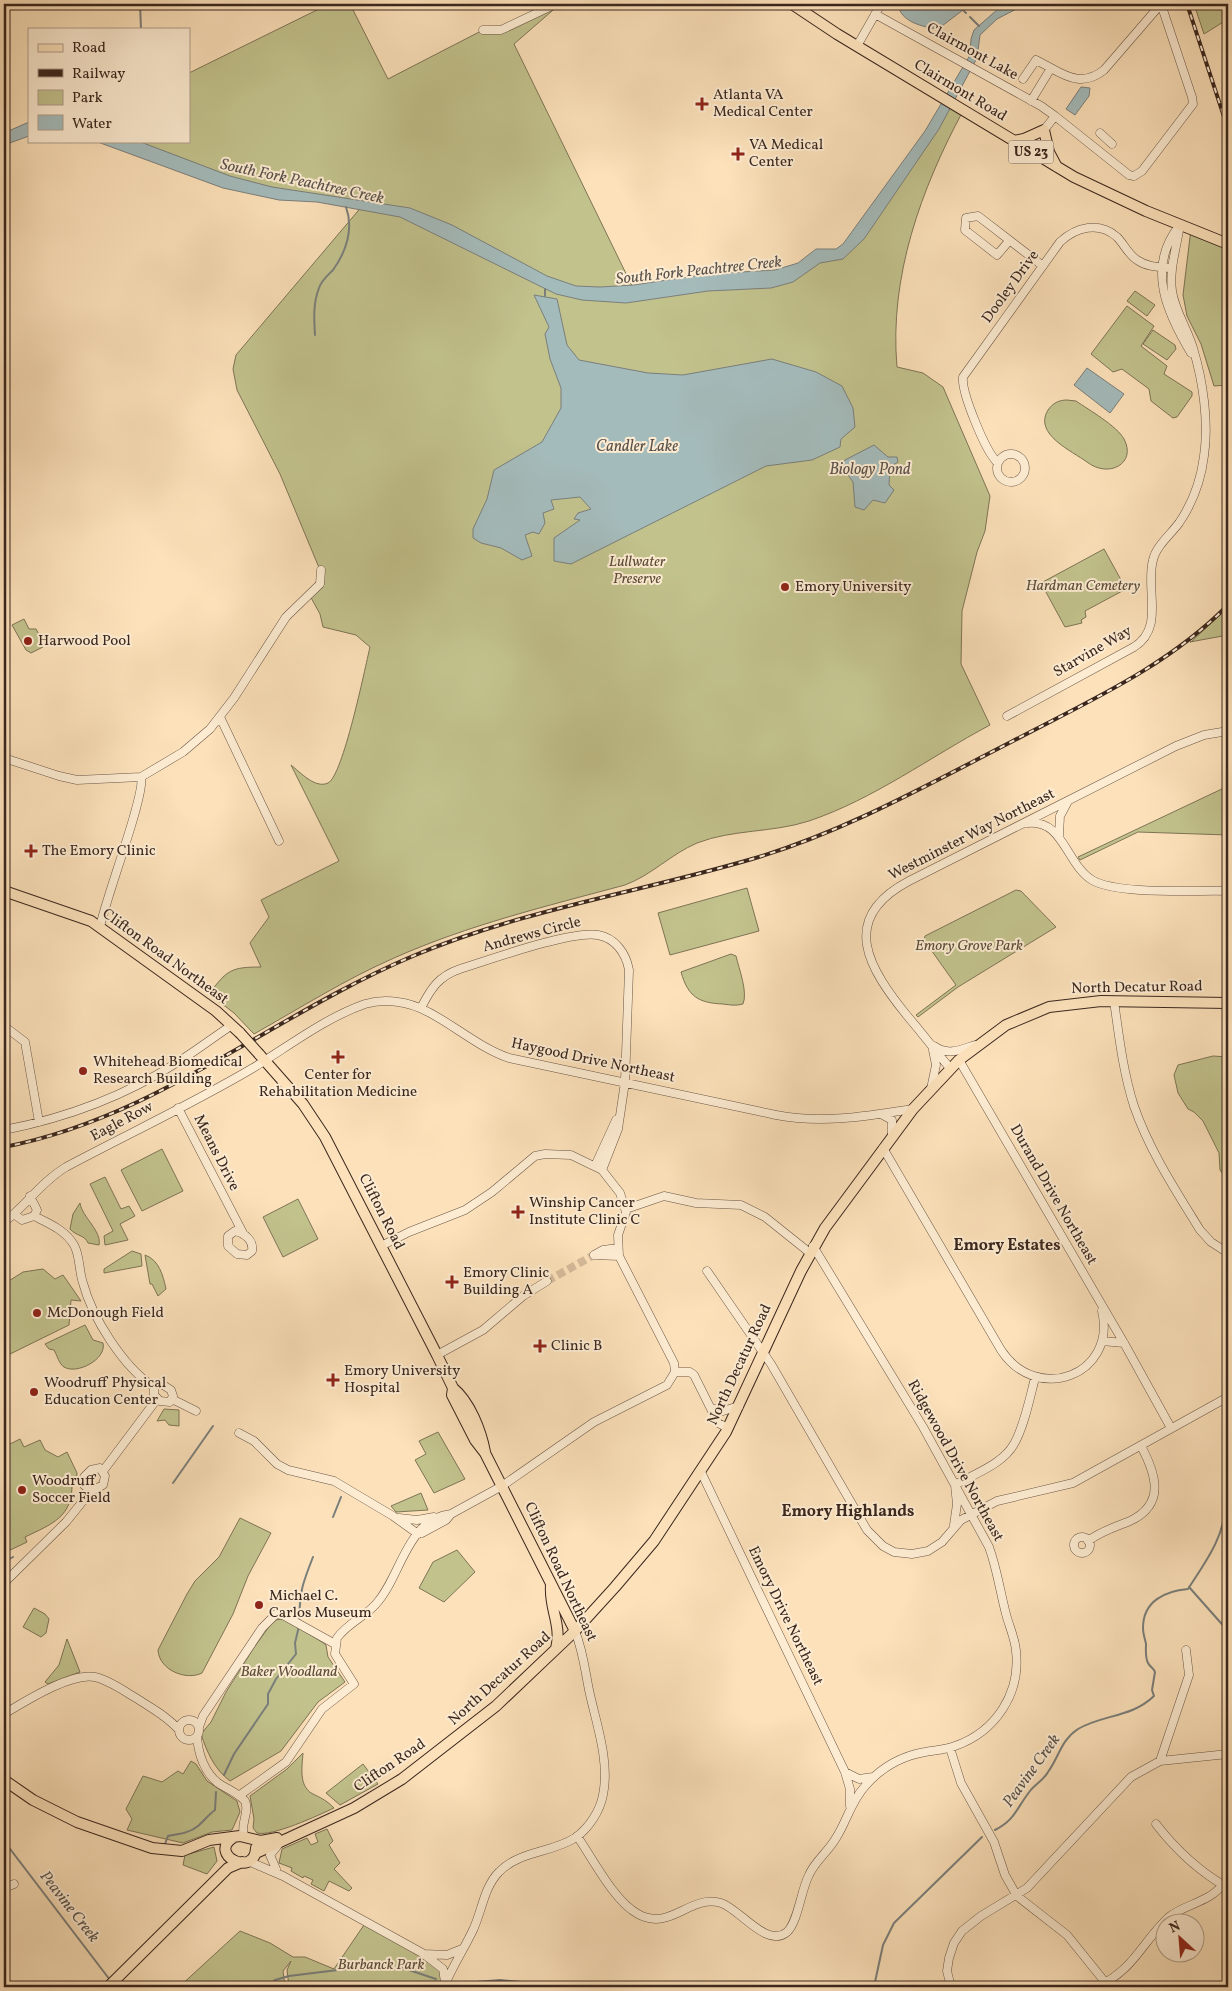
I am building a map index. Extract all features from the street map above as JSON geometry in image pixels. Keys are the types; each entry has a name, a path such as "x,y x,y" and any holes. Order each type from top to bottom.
{"main road":[{"name":"Clairmont Road","path":"792,4 857,46 1058,168 1100,190 1228,244"},
{"path":"1014,141 1024,139 1044,130 1049,152 1058,168"},
{"name":"Clifton Road Northeast","path":"4,891 68,912 100,927 232,1025 262,1057"},
{"name":"North Decatur Road","path":"462,1733 530,1675 575,1632 653,1542 701,1472 728,1428 812,1250 830,1219 913,1109 950,1068 976,1045 1018,1019 1049,1007 1086,1001 1228,1003"},
{"name":"Clifton Road","path":"262,1057 303,1104 330,1144 437,1355"},
{"path":"437,1355 453,1388 461,1395 482,1436 485,1453 504,1490"},
{"name":"Clifton Road Northeast","path":"504,1490 569,1620"},
{"path":"540,1561 575,1632"},
{"path":"551,1584 550,1601 558,1627 555,1650"},
{"name":"Clifton Road","path":"300,1832 342,1814 388,1788 462,1733"},
{"path":"42,1805 77,1822"},
{"path":"209,1886 232,1838 247,1837 264,1841 300,1832"},
{"path":"109,1987 228,1868 245,1862 256,1854 300,1832"},
{"path":"247,1837 256,1846 256,1854"},
{"path":"226,1852 233,1861 245,1862"}],"street":[{"path":"483,30 501,30 556,4"},
{"path":"857,46 881,4"},
{"name":"Clairmont Lake","path":"875,14 1055,116 1129,175 1138,174 1151,161 1193,104 1161,4 1104,70 1096,76 1084,80 1069,78 1051,68"},
{"path":"1024,79 1036,60 1051,68 1031,101"},
{"path":"1044,130 1055,116"},
{"path":"1098,149 1110,142 1100,133"},
{"path":"1009,240 997,255 965,230 966,218 978,216 1043,266"},
{"name":"Starvine Way","path":"1008,716 1134,648 1148,632 1152,615 1153,558 1189,505 1204,456 1204,410 1196,362 1179,334 1165,302 1170,238 1180,224"},
{"name":"Dooley Drive","path":"998,463 990,453 964,394 963,377 1066,236 1079,229 1092,227 1112,233 1142,263 1167,268"},
{"path":"4,758 77,780 141,777 183,752 200,738 220,717 286,617 320,584 320,570"},
{"path":"220,717 279,842"},
{"name":"Westminster Way Northeast","path":"950,1068 888,990 869,954 866,934 872,913 882,898 897,888 1176,746 1204,735 1228,731"},
{"path":"100,927 136,807 142,782 141,777"},
{"path":"1059,835 1060,816 1068,802"},
{"path":"1023,824 1040,823 1059,835 1076,866 1090,878 1103,885 1121,889 1228,891"},
{"name":"Andrews Circle","path":"421,1008 434,984 451,972 575,935 591,934 603,936 620,948 629,970 624,1082"},
{"name":"Haygood Drive Northeast","path":"262,1057 364,1004 394,1001 421,1008 471,1041 501,1055 796,1118 829,1119 913,1109"},
{"path":"1114,1001 1128,1083 1142,1125 1152,1147 1200,1230 1211,1242 1228,1253"},
{"path":"4,1130 74,1112 143,1082 178,1062 232,1025"},
{"path":"4,1026 24,1042 39,1122"},
{"path":"930,1044 943,1051 956,1052 976,1045"},
{"name":"Westminster Way Northeast","path":"930,1044 936,1065 931,1089"},
{"name":"Eagle Row","path":"4,1222 49,1178 66,1167 178,1108 262,1057"},
{"name":"Durand Drive Northeast","path":"959,1060 1172,1428"},
{"path":"599,1168 620,1110 624,1082"},
{"name":"Means Drive","path":"178,1108 229,1209 244,1235 250,1240 253,1249 247,1255 240,1256 228,1246 231,1222 229,1209"},
{"path":"882,1114 890,1118 893,1123 892,1137"},
{"path":"883,1148 1005,1356 1017,1368 1035,1378 1054,1379 1076,1372 1091,1360 1102,1341 1104,1324 1101,1306"},
{"path":"381,1246 409,1232 465,1210 492,1192 535,1156 568,1154 599,1168 618,1189 626,1209 618,1235 618,1252 674,1363 675,1372 666,1384 594,1422 504,1490 447,1514 417,1520 393,1516"},
{"path":"30,1196 37,1210 34,1216"},
{"name":"Ridgewood Drive Northeast","path":"577,1836 623,1901 640,1915 652,1919 665,1919 697,1903 718,1902 738,1913 761,1932 778,1936 788,1932 793,1924 809,1875 833,1844 858,1795 874,1776 894,1762 910,1756 950,1748 973,1738 993,1723 1009,1699 1016,1674 1015,1646 996,1567 984,1536 923,1427 812,1250 765,1217 742,1205 702,1204 664,1196 626,1209"},
{"path":"14,1214 22,1220 34,1216 57,1227 75,1246 85,1290 98,1320 128,1363 154,1387"},
{"path":"228,1236 235,1231 244,1235"},
{"path":"707,1271 763,1353 860,1518 875,1540 894,1552 918,1554 938,1546 961,1520 1002,1499 1067,1485 1228,1397"},
{"path":"437,1355 483,1330 523,1296 547,1281"},
{"path":"1102,1341 1124,1343"},
{"path":"675,1372 690,1372 694,1375 718,1422 728,1428"},
{"path":"954,1527 957,1504 955,1485 998,1460 1011,1449 1018,1437 1035,1378"},
{"path":"160,1383 167,1386 173,1393 172,1399 167,1402 158,1399 153,1393 154,1387 160,1383"},
{"path":"4,1583 66,1522 91,1491 98,1489 104,1482 103,1470 158,1399"},
{"path":"172,1399 196,1411"},
{"path":"711,1408 723,1411 739,1406"},
{"path":"239,1433 259,1445 277,1464 288,1470 334,1481 393,1516 418,1534"},
{"path":"1088,1541 1139,1516 1151,1500 1156,1482 1155,1474 1141,1446"},
{"path":"91,1491 84,1485 84,1477 94,1468 103,1470"},
{"name":"Emory Drive Northeast","path":"701,1472 845,1772 850,1795 847,1816"},
{"path":"240,1796 286,1762 322,1709 354,1684 337,1658 335,1644 340,1634 378,1602 411,1541 418,1534 446,1520 447,1514"},
{"path":"247,1837 243,1828 248,1811 245,1801 218,1782 207,1771 198,1749 197,1724 262,1628 279,1614 335,1644"},
{"name":"Clifton Road Northeast","path":"445,1986 462,1949 473,1931 487,1889 497,1873 516,1860 563,1844 577,1836 598,1811 604,1793 605,1775 584,1659 575,1632"},
{"path":"1160,1761 1189,1675 1186,1650"},
{"path":"4,1714 49,1690 90,1676 103,1679 165,1717 179,1730 185,1739 191,1740 197,1736"},
{"path":"165,1717 197,1724"},
{"path":"179,1730 185,1720"},
{"path":"950,1748 961,1783 994,1842 1005,1875 1017,1896 1067,1935 1107,1985"},
{"path":"951,1987 947,1971 949,1958 954,1943 962,1931 981,1916 1017,1896 1044,1872 1124,1784 1139,1771 1160,1761 1228,1754"},
{"path":"845,1772 859,1779 874,1776"},
{"path":"4,1780 42,1805"},
{"path":"77,1822 152,1848 174,1851 216,1844 226,1852"},
{"path":"1097,1987 1107,1985 1133,1962 1169,1918 1225,1886 1179,1852 1156,1824"},
{"path":"192,1849 209,1840 232,1838"},
{"path":"276,1869 270,1855 284,1840"},
{"path":"256,1854 283,1876"},
{"path":"245,1862 283,1876 424,1954 443,1969 445,1986"},
{"path":"4,1888 14,1884"},
{"path":"424,1954 447,1955 462,1949"}],"green space":[{"name":"Lullwater Preserve","path":"329,4 350,4 388,79 483,30 490,31 560,4 514,44 635,292 749,280 848,247 947,101 963,111 934,171 911,234 898,300 896,333 897,367 923,373 943,387 990,496 985,531 977,552 962,611 961,664 990,725 901,777 833,812 795,825 724,835 697,843 644,876 625,885 508,917 422,946 358,975 254,1034 234,1013 209,994 220,980 230,972 236,969 261,967 250,943 269,917 261,900 339,861 291,765 308,779 318,784 328,783 334,776 347,742 370,647 356,635 323,627 320,614 309,594 317,588 320,570 280,474 237,390 233,369 236,355 363,205 267,190 120,142 190,142 190,73"},
{"path":"1194,4 1228,4 1228,19 1204,34"},
{"path":"1191,229 1228,244 1228,385 1214,386 1201,344 1187,316 1183,295"},
{"path":"1135,291 1155,305 1147,316 1127,301"},
{"path":"1127,306 1154,326 1141,346 1167,366 1164,374 1192,392 1192,396 1177,417 1173,418 1151,401 1149,389 1122,369 1113,372 1091,354"},
{"path":"1153,330 1175,345 1176,349 1167,360 1143,344"},
{"path":"1076,401 1102,418 1124,439 1127,455 1119,466 1112,469 1095,467 1064,447 1050,434 1046,427 1045,419 1048,410 1056,402"},
{"name":"Hardman Cemetery","path":"1104,549 1126,589 1085,611 1086,617 1081,620 1082,623 1065,627 1041,583"},
{"path":"1228,607 1228,635 1191,642"},
{"path":"24,619 29,629 36,629 43,642 41,643 43,647 31,653 26,650 12,625"},
{"path":"1224,788 1228,788 1228,835 1138,832 1080,860 1078,857"},
{"path":"747,888 759,931 670,955 658,913"},
{"name":"Emory Grove Park","path":"1016,890 1021,891 1056,927 958,987 918,1017 916,1015 956,985 924,940 925,936"},
{"path":"731,954 736,956 742,980 743,1004 733,1005 707,1002 691,993 681,972"},
{"path":"1213,1056 1228,1057 1228,1181 1220,1170 1219,1153 1203,1121 1188,1109 1178,1093 1174,1075 1178,1065"},
{"path":"162,1149 183,1191 142,1211 121,1170"},
{"path":"105,1177 121,1209 129,1206 135,1216 120,1224 128,1240 105,1245 104,1236 113,1231 90,1184"},
{"path":"298,1199 318,1239 283,1257 263,1217"},
{"path":"80,1203 84,1214 98,1234 99,1245 88,1243 85,1238 70,1229 73,1214"},
{"path":"132,1251 141,1254 142,1266 104,1273 104,1269"},
{"path":"145,1255 154,1260 163,1278 166,1289 158,1296 152,1284 150,1284"},
{"name":"McDonough Field","path":"43,1269 55,1279 63,1275 81,1301 71,1300 69,1325 4,1357 4,1284 23,1272"},
{"path":"85,1325 93,1340 103,1343 100,1355 96,1360 83,1367 70,1369 62,1366 54,1350 49,1349 45,1344"},
{"path":"164,1409 179,1410 179,1426 169,1425 165,1420 157,1421"},
{"path":"438,1432 465,1479 434,1493 415,1460 426,1454 419,1441"},
{"path":"20,1439 24,1447 40,1440 45,1450 58,1457 67,1452 77,1473 76,1481 72,1483 69,1504 59,1518 25,1537 27,1542 4,1553 4,1441 10,1444"},
{"path":"421,1493 428,1510 396,1512 391,1506"},
{"path":"240,1518 271,1533 248,1576 233,1614 202,1673 189,1676 181,1675 163,1663 158,1650 195,1581 219,1557"},
{"path":"457,1550 475,1572 444,1602 419,1588 433,1562"},
{"path":"34,1608 45,1614 49,1619 46,1633 41,1637 23,1627"},
{"name":"Baker Woodland","path":"284,1619 326,1645 328,1657 345,1682 318,1702 281,1751 230,1781 212,1760 201,1734 211,1722 226,1692 255,1646 274,1620"},
{"path":"67,1639 80,1672 48,1684 45,1682 59,1665"},
{"path":"303,1753 303,1783 310,1792 325,1800 334,1808 284,1829 257,1833 253,1828 254,1819 250,1796 287,1769"},
{"path":"191,1761 196,1764 207,1781 237,1801 240,1812 232,1830 212,1832 183,1843 127,1830 132,1819 126,1809 143,1776 162,1782 178,1771 183,1774"},
{"path":"363,1764 378,1784 340,1805 326,1793"},
{"path":"327,1829 333,1841 329,1845 340,1863 334,1869 352,1888 349,1891 329,1881 324,1891 311,1884 313,1880 304,1876 303,1878 291,1871 292,1868 279,1863 282,1849 307,1838 311,1845 318,1842 315,1834"},
{"path":"214,1847 217,1861 207,1874 183,1865 185,1855"},
{"name":"Burbanck Park","path":"366,1922 438,1968 442,1974 443,1987 289,1987 287,1970 291,1961 283,1971 285,1987 179,1987 240,1931 270,1943 293,1957 305,1957 334,1969"}],"water":[{"path":"898,4 971,4 938,29 919,25 908,19 903,15"},
{"path":"1011,4 1026,4 997,19 980,35 977,58 939,129 864,239 843,259 820,263 793,282 771,288 708,291 626,303 582,300 556,294 400,217 317,202 279,200 223,188 98,142 141,142 230,176 272,187 410,208 452,225 547,276 576,286 634,285 707,274 775,270 798,263 816,249 836,249 843,244 925,131 970,55 971,39 974,30 998,9"},
{"path":"1081,87 1090,88 1089,96 1075,115 1066,109"},
{"path":"28,122 28,136 4,145 4,133"},
{"name":"Candler Lake","path":"534,295 557,299 567,345 579,360 648,373 683,375 772,359 816,372 842,386 853,408 855,427 841,439 840,447 812,460 766,466 571,564 554,561 554,538 580,520 574,519 578,513 591,509 580,497 551,500 554,509 543,513 545,523 539,534 533,532 525,535 532,556 522,560 501,548 481,543 473,538 473,529 487,499 494,470 542,442 561,408 561,388 550,359 545,334 549,327"},
{"path":"1087,368 1124,394 1110,413 1074,385"},
{"name":"Biology Pond","path":"874,445 888,457 897,457 898,462 890,467 889,485 894,490 885,503 873,500 864,510 855,507 853,482 841,465 845,460"}],"waterway":[{"path":"140,4 141,28"},
{"path":"970,17 979,26"},
{"name":"South Fork Peachtree Creek","path":"315,335 314,311 317,294 321,283 342,256 349,232 346,207"},
{"path":"545,289 545,296"},
{"path":"173,1483 213,1426"},
{"name":"Peavine Creek","path":"995,1830 1011,1818 1030,1791 1046,1775 1064,1743 1072,1733 1088,1724 1136,1708 1154,1696 1152,1690 1155,1672 1146,1658 1143,1630 1144,1619 1151,1604 1157,1599 1171,1592 1188,1589 1213,1549 1225,1516 1224,1465 1228,1442"},
{"path":"333,1517 341,1497"},
{"path":"4,1562 13,1557"},
{"path":"299,1622 302,1588 313,1557"},
{"name":"Peavine Creek","path":"1189,1587 1228,1631"},
{"path":"224,1775 234,1754 268,1704 268,1694 276,1679 296,1654 295,1643 299,1626"},
{"path":"165,1844 168,1836 184,1833 195,1828 215,1810 216,1792"},
{"name":"Peavine Creek","path":"869,1987 875,1982 883,1945 894,1923 982,1837"},
{"name":"Peavine Creek","path":"4,1841 110,1980"},
{"name":"Peavine Creek","path":"269,1987 275,1980 289,1976 346,1969 403,1968 436,1979"},
{"name":"Peavine Creek","path":"452,1984 500,1980 578,1987"}],"tunnel":[{"path":"547,1281 594,1255"}],"railway":[{"path":"1187,4 1228,129"},
{"path":"4,1147 59,1133 112,1113 213,1063 361,980 413,956 454,940 539,914 752,859 786,848 852,821 948,775 1125,682 1179,647 1228,605"}],"place":[{"name":"Atlanta VA Medical Center","path":"702,104"},
{"name":"VA Medical Center","path":"738,154"},
{"name":"Emory University","path":"785,587"},
{"name":"Harwood Pool","path":"28,641"},
{"name":"The Emory Clinic","path":"31,851"},
{"name":"Center for Rehabilitation Medicine","path":"338,1057"},
{"name":"Whitehead Biomedical Research Building","path":"83,1071"},
{"name":"Winship Cancer Institute Clinic C","path":"518,1212"},
{"name":"Emory Clinic Building A","path":"452,1282"},
{"name":"McDonough Field","path":"37,1313"},
{"name":"Clinic B","path":"540,1346"},
{"name":"Emory University Hospital","path":"333,1380"},
{"name":"Woodruff Physical Education Center","path":"34,1392"},
{"name":"Woodruff Soccer Field","path":"22,1490"},
{"name":"Michael C. Carlos Museum","path":"259,1605"}],"district":[{"name":"Emory Estates","path":"1007,1246"},
{"name":"Emory Highlands","path":"848,1512"}]}
